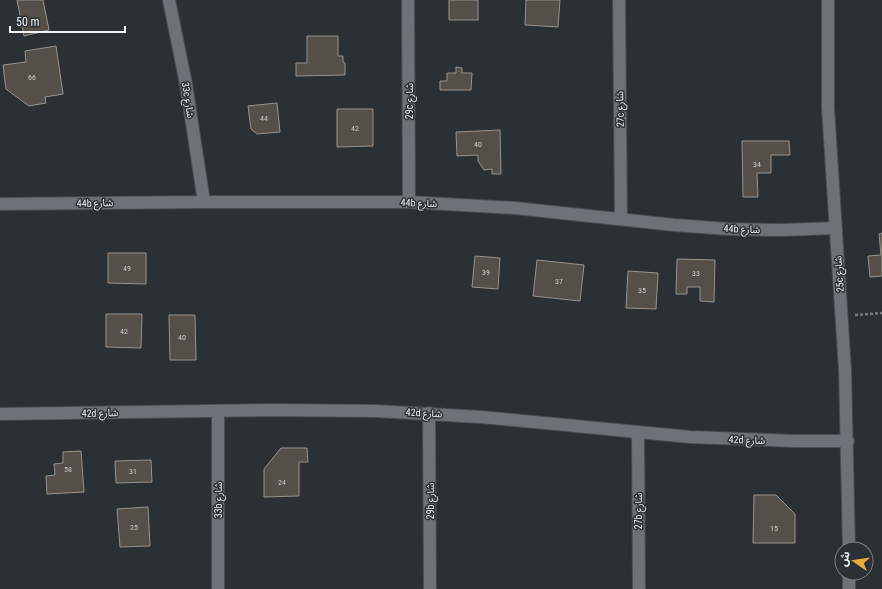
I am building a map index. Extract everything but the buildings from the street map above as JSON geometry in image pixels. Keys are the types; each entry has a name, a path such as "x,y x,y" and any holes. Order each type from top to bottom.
{"street":[{"name":"33c شارع","path":"169,0 186,84 204,202"},
{"name":"29c شارع","path":"408,0 409,202"},
{"name":"27c شارع","path":"619,0 621,219"},
{"name":"25c شارع","path":"828,0 828,108 842,316 848,441 848,541"},
{"name":"44b شارع","path":"0,204 409,202 515,208 728,229 782,230 836,228"},
{"name":"42d شارع","path":"0,414 323,410 429,413 548,423 638,433 743,440 848,441"},
{"name":"33b شارع","path":"218,411 218,589"},
{"name":"29b شارع","path":"429,413 430,589"},
{"name":"27b شارع","path":"638,433 639,589"}],"path":[{"path":"842,316 882,314"}]}
